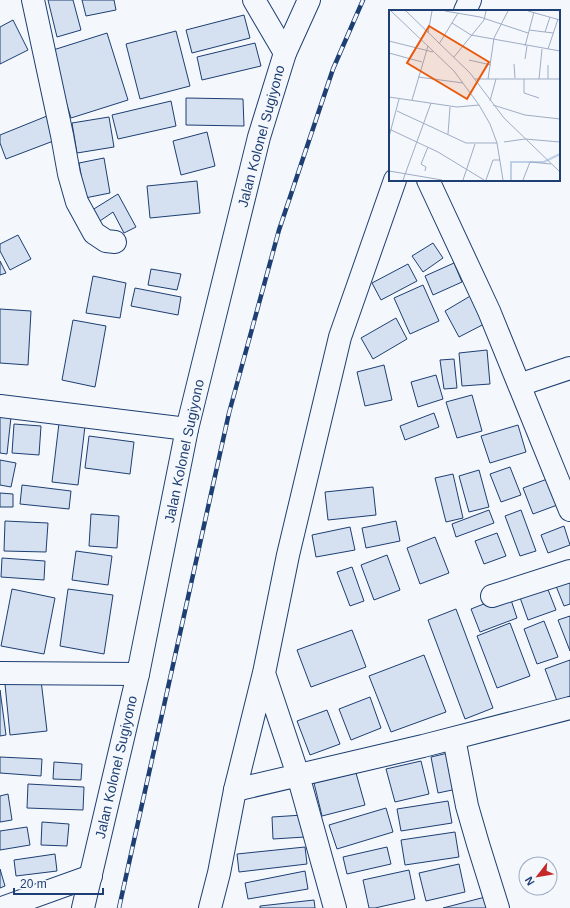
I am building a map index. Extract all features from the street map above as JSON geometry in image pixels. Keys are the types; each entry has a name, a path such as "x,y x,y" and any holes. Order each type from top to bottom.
{"street":[{"path":"32,0 62,135 69,174 77,202 94,232 106,241 115,242"},
{"path":"254,0 285,52"},
{"name":"Jalan Kolonel Sugiyono","path":"83,908 138,674 187,429 259,137 285,52 308,0"},
{"path":"465,10 470,0"},
{"path":"210,908 219,873 235,790 264,673 288,555 340,337 396,181"},
{"path":"428,181 489,311 570,510"},
{"path":"519,385 570,368"},
{"path":"0,406 187,429"},
{"path":"492,596 570,571"},
{"path":"0,673 138,674"},
{"path":"264,673 298,775 335,908"},
{"path":"235,790 454,738 570,708"},
{"path":"454,738 467,806 498,908"},
{"path":"2,908 91,876"}],"building":[{"path":"48,0 73,0 81,30 57,37"},
{"path":"82,0 114,0 116,10 86,16"},
{"path":"244,15 250,38 192,53 186,30"},
{"path":"13,20 28,50 0,64 0,27"},
{"path":"176,31 190,86 140,99 126,44"},
{"path":"107,33 128,100 71,118 50,51"},
{"path":"255,43 261,66 202,80 197,57"},
{"path":"186,98 243,99 244,126 186,125"},
{"path":"171,101 176,126 118,139 112,115"},
{"path":"47,116 56,140 6,159 0,143 0,135"},
{"path":"109,117 114,147 77,153 72,123"},
{"path":"207,132 215,166 181,175 173,141"},
{"path":"104,158 110,193 85,198 79,163"},
{"path":"197,181 200,213 150,218 147,186"},
{"path":"118,194 136,227 124,233 113,212 97,223 89,212"},
{"path":"18,235 31,259 10,270 0,251 0,244"},
{"path":"433,243 443,258 423,272 412,256"},
{"path":"0,261 6,273 0,275"},
{"path":"454,263 462,282 433,295 425,276"},
{"path":"408,264 417,281 381,300 372,283"},
{"path":"151,269 181,274 177,290 148,285"},
{"path":"93,276 126,283 120,318 86,313"},
{"path":"423,285 439,321 410,334 394,298"},
{"path":"135,288 181,297 178,315 131,306"},
{"path":"472,295 488,322 459,337 445,311"},
{"path":"0,309 31,311 28,365 0,363"},
{"path":"396,318 407,339 373,359 361,338"},
{"path":"73,320 106,326 95,387 62,380"},
{"path":"487,350 490,384 462,386 459,353"},
{"path":"454,359 457,388 444,389 440,360"},
{"path":"384,365 392,400 365,406 357,372"},
{"path":"436,375 443,399 418,407 411,382"},
{"path":"472,395 482,431 457,438 446,402"},
{"path":"434,413 439,427 405,440 400,426"},
{"path":"0,416 11,417 7,454 0,453"},
{"path":"59,423 85,426 78,485 52,482"},
{"path":"14,424 41,426 39,455 12,453"},
{"path":"518,425 526,452 490,463 481,436"},
{"path":"89,436 134,442 130,474 85,468"},
{"path":"0,460 16,463 11,487 0,485"},
{"path":"510,467 521,495 501,502 490,474"},
{"path":"479,470 489,507 469,512 459,476"},
{"path":"453,474 463,518 446,522 435,478"},
{"path":"550,478 560,504 533,514 523,488"},
{"path":"22,485 71,491 69,509 20,504"},
{"path":"373,487 376,515 328,520 325,492"},
{"path":"0,493 13,494 13,507 0,507"},
{"path":"489,510 494,523 456,537 452,524"},
{"path":"521,510 536,551 520,556 505,516"},
{"path":"91,514 119,516 117,548 89,546"},
{"path":"5,521 48,523 46,552 4,551"},
{"path":"396,521 400,541 366,548 362,528"},
{"path":"564,526 570,545 548,553 541,535"},
{"path":"350,527 355,550 316,557 312,535"},
{"path":"497,533 506,556 484,564 475,541"},
{"path":"435,537 449,573 420,584 407,548"},
{"path":"76,551 112,556 108,585 72,580"},
{"path":"387,555 400,590 374,600 361,565"},
{"path":"2,558 45,561 44,580 1,577"},
{"path":"352,567 364,601 350,606 337,572"},
{"path":"570,581 570,604 564,606 556,586"},
{"path":"545,582 556,610 528,620 518,592"},
{"path":"12,589 55,598 44,654 1,646"},
{"path":"68,589 113,595 104,654 60,646"},
{"path":"509,594 517,618 480,632 471,609"},
{"path":"456,609 493,708 465,719 428,620"},
{"path":"570,616 570,651 558,620"},
{"path":"544,621 558,657 537,664 524,629"},
{"path":"510,623 530,676 497,688 477,636"},
{"path":"352,630 366,667 311,687 297,650"},
{"path":"424,655 446,712 391,732 369,676"},
{"path":"570,660 570,696 557,701 545,669"},
{"path":"41,680 47,731 10,735 5,684"},
{"path":"0,690 6,735 0,736"},
{"path":"370,697 381,728 351,740 339,709"},
{"path":"327,710 340,744 310,755 297,721"},
{"path":"448,753 457,789 438,793 431,757"},
{"path":"0,757 42,759 41,776 0,773"},
{"path":"421,761 429,794 395,802 386,769"},
{"path":"54,762 82,764 81,780 53,779"},
{"path":"356,773 365,805 322,816 314,783"},
{"path":"28,784 84,787 83,810 27,808"},
{"path":"8,794 12,820 0,822 0,796"},
{"path":"448,801 452,823 401,831 397,809"},
{"path":"386,808 393,832 337,849 329,825"},
{"path":"303,815 305,837 273,839 272,817"},
{"path":"42,822 69,824 67,846 41,845"},
{"path":"27,827 30,845 0,850 0,831"},
{"path":"455,832 459,857 405,865 401,840"},
{"path":"305,847 307,864 239,872 237,854"},
{"path":"387,847 391,864 347,874 343,857"},
{"path":"55,854 57,871 16,876 14,860"},
{"path":"459,864 465,892 426,901 419,873"},
{"path":"0,869 5,886 0,888"},
{"path":"409,870 415,899 369,908 363,880"},
{"path":"305,871 308,889 248,899 245,883"},
{"path":"489,896 492,908 443,908"},
{"path":"314,900 315,908 260,908 260,906"}],"railway":[{"path":"119,908 229,413 279,230 333,69 363,0"}]}
